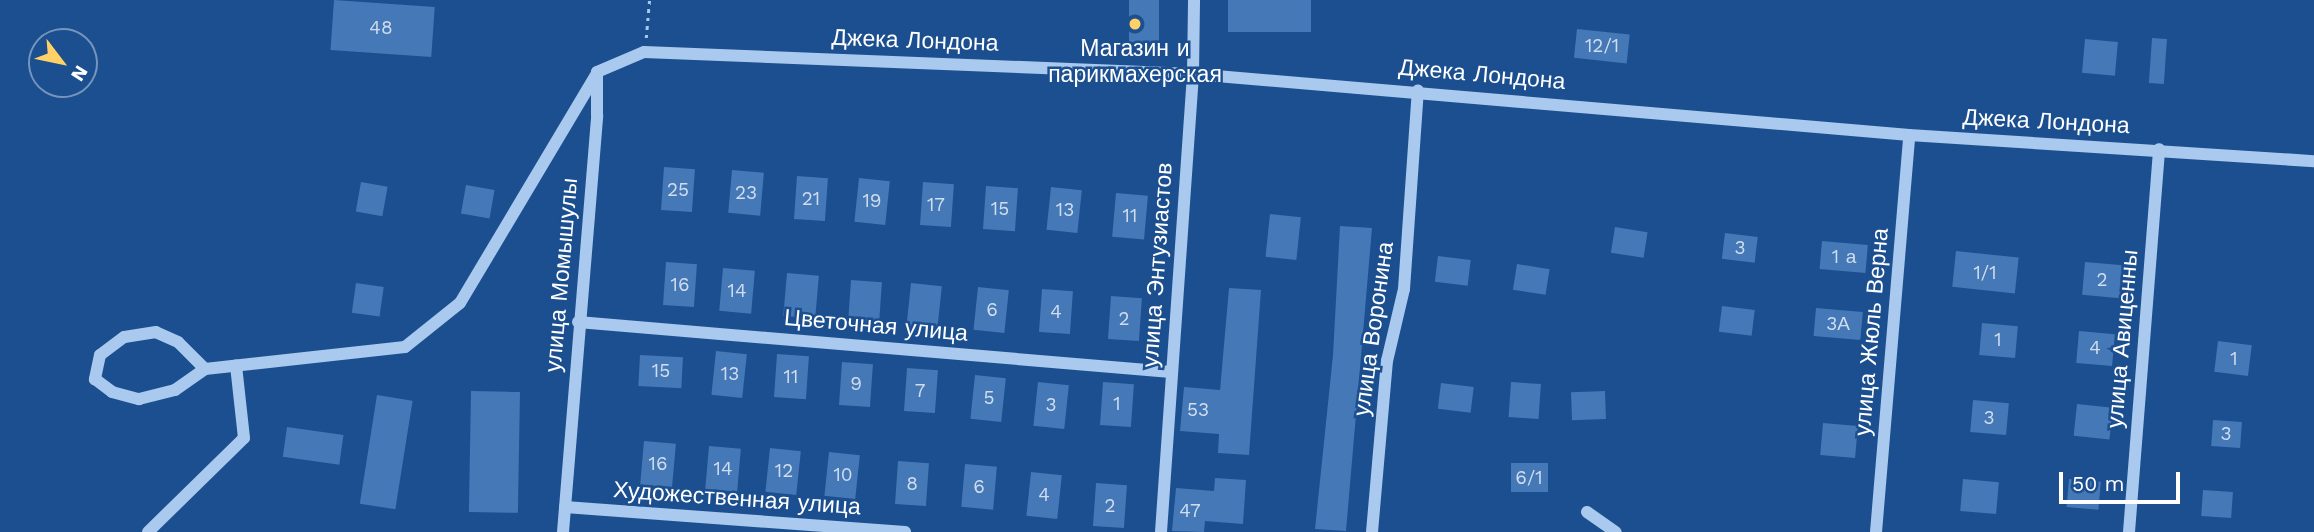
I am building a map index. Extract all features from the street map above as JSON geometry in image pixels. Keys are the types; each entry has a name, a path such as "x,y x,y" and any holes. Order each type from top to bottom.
{"street":[{"name":"улица Энтузиастов","path":"1161,532 1193,74 1194,0"},
{"path":"205,369 178,342 156,332 124,337 100,355 96,379 112,393 139,399 175,390 205,369 405,346 460,303 597,72 644,52"},
{"name":"Джека Лондона","path":"644,52 1193,74 1418,90 1909,135 2314,160"},
{"name":"улица Момышулы","path":"563,532 578,322 597,116 597,72"},
{"name":"улица Воронина","path":"1372,532 1387,361 1404,289 1418,90"},
{"name":"улица Жюль Верна","path":"1876,532 1909,135"},
{"name":"улица Авиценны","path":"2129,532 2159,149"},
{"name":"Цветочная улица","path":"578,322 1171,372"},
{"path":"148,532 244,438 236,365"},
{"name":"Художественная улица","path":"565,507 905,532"},
{"path":"1587,512 1616,532"}],"path":[{"path":"644,52 649,0"}],"building":[{"path":"334,0 435,7 431,57 331,50"},
{"path":"1129,0 1159,0 1159,42 1129,42"},
{"path":"1228,0 1311,0 1311,32 1228,32"},
{"path":"1577,29 1630,35 1627,63 1574,58"},
{"path":"2152,38 2167,39 2164,84 2149,83"},
{"path":"2085,39 2118,42 2115,76 2082,73"},
{"path":"664,167 695,169 692,212 661,210"},
{"path":"732,170 764,173 760,216 728,213"},
{"path":"797,176 828,178 825,221 794,219"},
{"path":"859,178 890,181 885,225 854,222"},
{"path":"361,182 388,187 382,216 356,212"},
{"path":"923,182 954,184 951,227 920,225"},
{"path":"466,185 495,190 490,219 461,214"},
{"path":"986,186 1018,188 1015,231 983,229"},
{"path":"1051,187 1082,190 1077,233 1047,230"},
{"path":"1116,193 1148,196 1144,240 1112,237"},
{"path":"1270,214 1301,217 1296,260 1266,257"},
{"path":"1340,226 1372,228 1346,531 1315,529 1333,355"},
{"path":"1615,227 1648,232 1644,258 1611,253"},
{"path":"1725,233 1758,237 1755,263 1722,259"},
{"path":"1822,241 1868,245 1865,273 1820,269"},
{"path":"1956,251 2019,258 2015,293 1952,287"},
{"path":"1438,256 1471,260 1468,286 1435,282"},
{"path":"666,262 697,264 694,307 663,305"},
{"path":"2085,262 2123,265 2120,298 2082,295"},
{"path":"1517,264 1550,269 1546,295 1513,290"},
{"path":"723,268 755,271 751,314 719,311"},
{"path":"787,273 819,276 815,319 783,316"},
{"path":"851,280 882,282 879,325 848,323"},
{"path":"356,283 384,287 380,317 352,313"},
{"path":"911,283 942,286 937,330 906,327"},
{"path":"978,287 1009,290 1004,333 974,330"},
{"path":"1229,288 1261,290 1249,455 1218,453 1219,434 1180,431 1184,387 1220,390"},
{"path":"1042,289 1073,291 1070,334 1039,332"},
{"path":"1111,296 1142,298 1139,341 1108,339"},
{"path":"1722,306 1755,310 1752,336 1719,332"},
{"path":"1816,308 1863,312 1860,340 1814,336"},
{"path":"1982,323 2018,326 2015,358 1979,355"},
{"path":"2079,331 2115,334 2112,366 2076,363"},
{"path":"2218,341 2252,345 2248,376 2214,372"},
{"path":"716,351 747,354 742,398 711,395"},
{"path":"777,354 809,356 806,399 774,397"},
{"path":"640,355 683,357 681,388 638,386"},
{"path":"842,362 873,364 870,407 839,405"},
{"path":"907,368 938,370 935,413 904,411"},
{"path":"975,375 1006,378 1001,422 970,419"},
{"path":"1038,382 1069,385 1064,429 1033,426"},
{"path":"1103,382 1134,384 1131,427 1100,425"},
{"path":"1511,382 1541,384 1538,419 1509,417"},
{"path":"1441,383 1474,387 1471,413 1438,409"},
{"path":"471,391 520,392 518,513 469,512"},
{"path":"1605,391 1606,419 1572,420 1571,392"},
{"path":"377,395 413,401 395,509 360,504"},
{"path":"1973,400 2009,403 2006,435 1970,432"},
{"path":"2077,404 2113,408 2109,440 2074,436"},
{"path":"2213,420 2242,422 2240,448 2211,446"},
{"path":"1823,423 1858,426 1855,458 1820,455"},
{"path":"287,427 343,435 339,465 283,457"},
{"path":"644,441 676,444 672,488 640,485"},
{"path":"709,446 741,449 737,492 705,489"},
{"path":"770,448 801,451 796,495 765,492"},
{"path":"829,452 860,455 855,499 824,496"},
{"path":"898,461 929,463 926,506 895,504"},
{"path":"1511,463 1548,463 1548,492 1511,492"},
{"path":"965,464 997,467 993,510 961,507"},
{"path":"1031,472 1062,475 1057,519 1026,516"},
{"path":"1215,478 1246,480 1243,524 1205,521 1204,532 1172,531 1176,488 1214,491"},
{"path":"1963,479 1999,482 1996,514 1960,511"},
{"path":"2069,479 2101,482 2098,510 2067,507"},
{"path":"1096,483 1127,485 1124,528 1093,526"},
{"path":"2203,490 2233,492 2231,518 2201,516"}],"place":[{"name":"Магазин и парикмахерская","path":"1135,24"}]}
